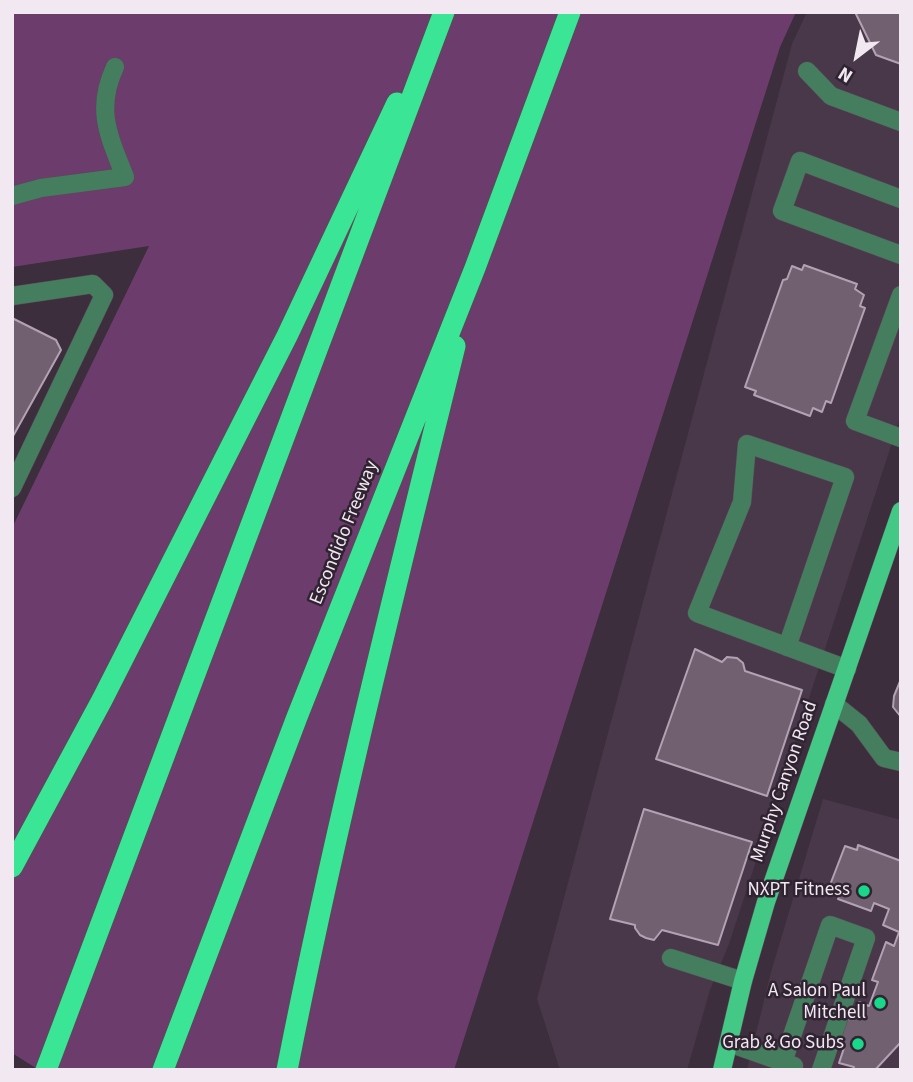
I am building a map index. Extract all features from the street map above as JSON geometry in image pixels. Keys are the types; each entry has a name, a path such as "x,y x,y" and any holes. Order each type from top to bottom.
{"highway":[{"path":"12,867 102,700 286,336 442,12"},
{"path":"46,1070 442,12"},
{"name":"Escondido Freeway","path":"163,1070 297,717 475,268 569,12"},
{"path":"287,1070 305,976 368,700 475,268"}],"main road":[{"name":"Murphy Canyon Road","path":"722,1070 743,981 766,902 901,511"}],"lane":[{"path":"12,196 41,188 125,177 104,114 107,83 115,67"},
{"path":"807,71 831,96 901,122"},
{"path":"901,199 800,161 782,211 901,255"},
{"path":"12,296 93,284 104,295 13,484"},
{"path":"901,295 855,421 901,438"},
{"path":"788,647 845,477 747,444 742,502 697,613 788,647 847,669"},
{"path":"834,704 859,724 884,758 901,762"},
{"path":"729,1043 794,1067 830,925 866,938 821,1070"},
{"path":"671,958 743,981"}],"shaded area":[{"path":"12,12 796,12 780,47 454,1070 39,1070 12,1053 12,528 149,246 12,267"},
{"path":"807,12 901,12 901,415 729,944 710,990 687,1070 560,1070 537,999 792,44"},
{"path":"823,799 901,820 901,1070 747,1070 771,972"}],"building":[{"path":"855,12 901,12 901,64 876,55"},
{"path":"804,265 857,284 855,289 864,295 860,306 865,308 831,403 826,401 822,412 813,408 810,416 754,395 756,391 745,387 783,280 787,279 792,266 802,270"},
{"path":"12,318 56,340 61,350 12,438"},
{"path":"695,649 722,662 727,657 737,658 743,663 745,671 802,690 767,796 656,759"},
{"path":"901,679 901,717 893,707"},
{"path":"644,809 752,842 718,945 662,930 654,940 640,935 635,925 610,919"},
{"path":"858,845 901,861 901,1042 875,1070 853,1070 854,1067 839,1063 844,1048 835,1044 845,1018 853,1020 859,1002 869,1006 878,982 872,980 886,942 894,946 899,932 883,925 889,909 874,903 871,911 838,899 842,889 830,885 845,846 857,850"}],"place":[{"name":"NXPT Fitness","path":"864,891"},
{"name":"A Salon Paul Mitchell","path":"880,1003"},
{"name":"Grab & Go Subs","path":"858,1044"}]}
